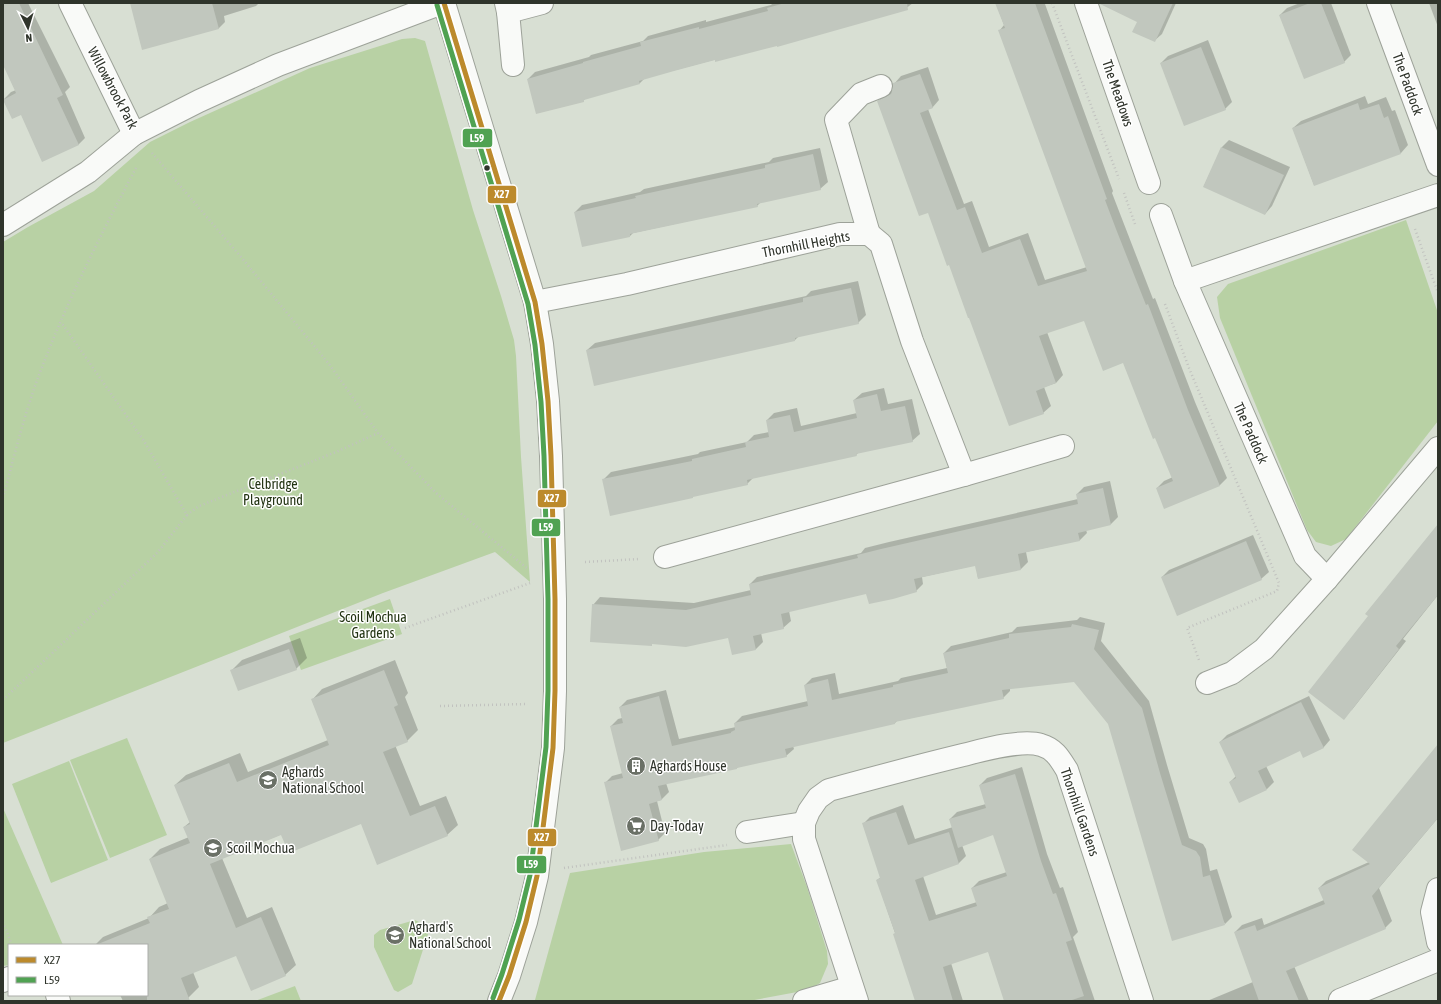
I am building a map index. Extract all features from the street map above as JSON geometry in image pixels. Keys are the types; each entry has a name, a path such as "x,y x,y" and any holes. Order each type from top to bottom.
{"street":[{"name":"Willowbrook Park","path":"70,3 141,141 199,101 278,65 443,3"},
{"path":"443,3 535,302 542,344 548,401 555,599 555,691 553,748 538,876 526,922 502,1000"},
{"path":"513,65 507,8 542,3"},
{"name":"The Meadows","path":"1086,3 1149,183"},
{"name":"The Paddock","path":"1378,3 1438,165"},
{"path":"869,234 836,120 861,94 881,86"},
{"path":"7,223 88,172 141,141"},
{"path":"1185,281 1408,207 1438,195"},
{"name":"The Paddock","path":"1161,215 1185,281 1305,556 1327,579"},
{"name":"Thornhill Heights","path":"535,302 627,284 840,234 869,234 881,244 912,341 964,475"},
{"path":"665,557 964,475 1063,446"},
{"path":"1207,683 1232,673 1264,649 1327,579 1438,448"},
{"name":"Thornhill Gardens","path":"804,824 818,798 829,790 990,749 1024,744 1042,745 1059,755 1067,770 1142,1001"},
{"path":"739,838 804,824 804,839 854,994 804,1001"},
{"path":"1438,889 1432,912 1438,942"},
{"path":"1340,1000 1438,960"}],"path":[{"path":"1052,3 1138,230"},
{"path":"3,498 38,376 141,141 241,256 319,352 378,433 436,493 532,572"},
{"path":"1408,207 1438,293"},
{"path":"1165,303 1189,368 1279,583 1276,591 1187,628 1207,683"},
{"path":"61,322 144,441 187,515"},
{"path":"3,700 158,552 187,515 199,506 336,452 378,433"},
{"path":"585,562 665,557"},
{"path":"405,628 532,582"},
{"path":"440,706 528,704"},
{"path":"564,868 739,838"},
{"path":"3,922 12,944"}],"green space":[{"name":"Celbridge Playground","path":"415,38 425,41 473,210 514,340 530,582 495,552 383,593 3,743 3,242 94,191 150,142 190,122 310,68 402,39"},
{"path":"1406,220 1438,313 1438,421 1346,539 1331,546 1316,542 1307,530 1220,318 1217,297 1228,284"},
{"name":"Scoil Mochua Gardens","path":"390,599 402,634 301,670 289,636"},
{"path":"127,738 167,835 110,858 70,760"},
{"path":"69,761 108,860 51,883 12,784"},
{"path":"3,808 63,944 8,944 8,965 3,966"},
{"path":"791,844 807,887 827,951 828,964 820,983 808,990 749,1001 535,1000 570,873 704,852"},
{"path":"415,920 420,922 428,934 412,984 398,992 394,990 374,947 374,935 380,930"},
{"path":"295,986 301,1001 255,1001"}],"building":[{"path":"3,3 19,3 63,95 57,98 79,145 42,162 21,115 12,119 3,100 16,93 3,65"},
{"path":"130,3 212,3 219,29 142,50"},
{"path":"785,3 907,3 908,10 777,47 715,62 715,60 674,71 639,81 640,84 584,100 584,102 536,114 527,79 641,46 640,42 699,27 699,29 768,11 767,8"},
{"path":"995,3 1035,3 1107,199 1105,200 1116,229 1146,305 1148,304 1188,410 1220,486 1164,509 1156,488 1173,481 1155,438 1153,439 1123,363 1103,371 1084,321 1039,336 1056,383 1036,391 1044,414 1009,426 928,213 919,216 877,101 891,94 893,83 920,74 933,108 920,113 957,210 965,207 982,253 1020,239 1038,286 1087,271 998,30 1005,28"},
{"path":"1099,3 1173,3 1155,42 1132,32 1137,22"},
{"path":"1310,3 1321,3 1345,63 1304,79 1279,15"},
{"path":"1201,47 1226,110 1184,126 1160,63"},
{"path":"1358,103 1360,110 1379,104 1384,118 1388,116 1401,154 1314,186 1292,128"},
{"path":"1221,147 1284,175 1265,215 1203,187"},
{"path":"813,154 821,190 757,204 758,207 630,234 630,237 582,247 574,212 636,198 635,196 765,168 765,165"},
{"path":"851,288 859,324 795,338 795,341 594,386 586,350 803,302 803,298"},
{"path":"877,394 881,411 905,406 913,442 747,480 748,485 610,516 602,479 692,461 692,459 746,447 745,442 769,437 766,420 790,415 794,432 857,418 853,400"},
{"path":"1103,488 1111,525 1078,533 1080,541 1018,554 1021,570 978,579 975,566 914,579 917,592 893,599 869,604 866,594 781,614 784,629 753,636 756,650 732,655 728,638 686,647 652,644 652,646 590,642 592,604 686,610 751,595 749,584 858,558 857,555 881,549 1078,504 1076,494"},
{"path":"1438,524 1438,595 1396,646 1399,649 1344,720 1308,692 1368,616 1365,614"},
{"path":"1246,541 1262,580 1177,616 1161,577"},
{"path":"1072,624 1099,630 1094,649 1142,708 1182,845 1196,851 1200,857 1203,877 1210,875 1225,925 1172,941 1108,724 1074,682 1002,690 1004,699 895,722 895,724 785,749 787,757 658,786 662,800 649,804 659,841 621,851 604,782 623,778 610,726 623,723 619,707 659,696 672,746 731,733 735,730 734,723 808,706 804,685 828,679 832,700 893,687 893,685 948,673 943,653 1009,638 1009,634 1071,627"},
{"path":"289,649 297,670 238,691 230,670"},
{"path":"384,670 398,705 394,707 408,742 383,752 410,816 435,806 448,836 377,865 361,824 289,853 281,835 210,864 236,928 261,917 286,976 251,991 236,956 181,978 190,1001 147,1001 148,944 98,944 150,923 147,917 169,909 149,859 190,843 183,827 190,824 174,785 229,763 237,782 329,745 311,699"},
{"path":"1301,702 1324,748 1303,758 1300,751 1258,771 1267,790 1239,803 1229,782 1236,778 1219,742"},
{"path":"1438,744 1438,818 1372,896 1386,929 1286,971 1299,1001 1259,1001 1234,932 1255,925 1257,931 1325,904 1318,888 1370,864 1352,850"},
{"path":"1015,774 1041,861 1053,894 1056,893 1072,940 1066,942 1084,996 1069,1001 1004,1001 988,952 943,967 953,1001 915,1001 893,934 895,933 876,880 880,878 862,823 896,812 908,845 949,832 959,864 915,880 929,921 977,906 971,888 1007,876 993,835 958,848 949,819 986,808 979,785"}],"transit line":[{"name":"X27","path":"444,3 535,302 542,344 548,401 555,599 555,691 553,748 537,876 526,922 509,976 499,1001"},
{"name":"L59","path":"437,5 528,304 535,345 541,402 548,599 548,691 546,747 530,875 519,920 493,998"}],"place":[{"name":"Aghards House","path":"636,766"},
{"name":"Aghards National School","path":"268,780"},
{"name":"Day-Today","path":"636,826"},
{"name":"Scoil Mochua","path":"213,848"},
{"name":"Aghard's National School","path":"395,935"}]}
